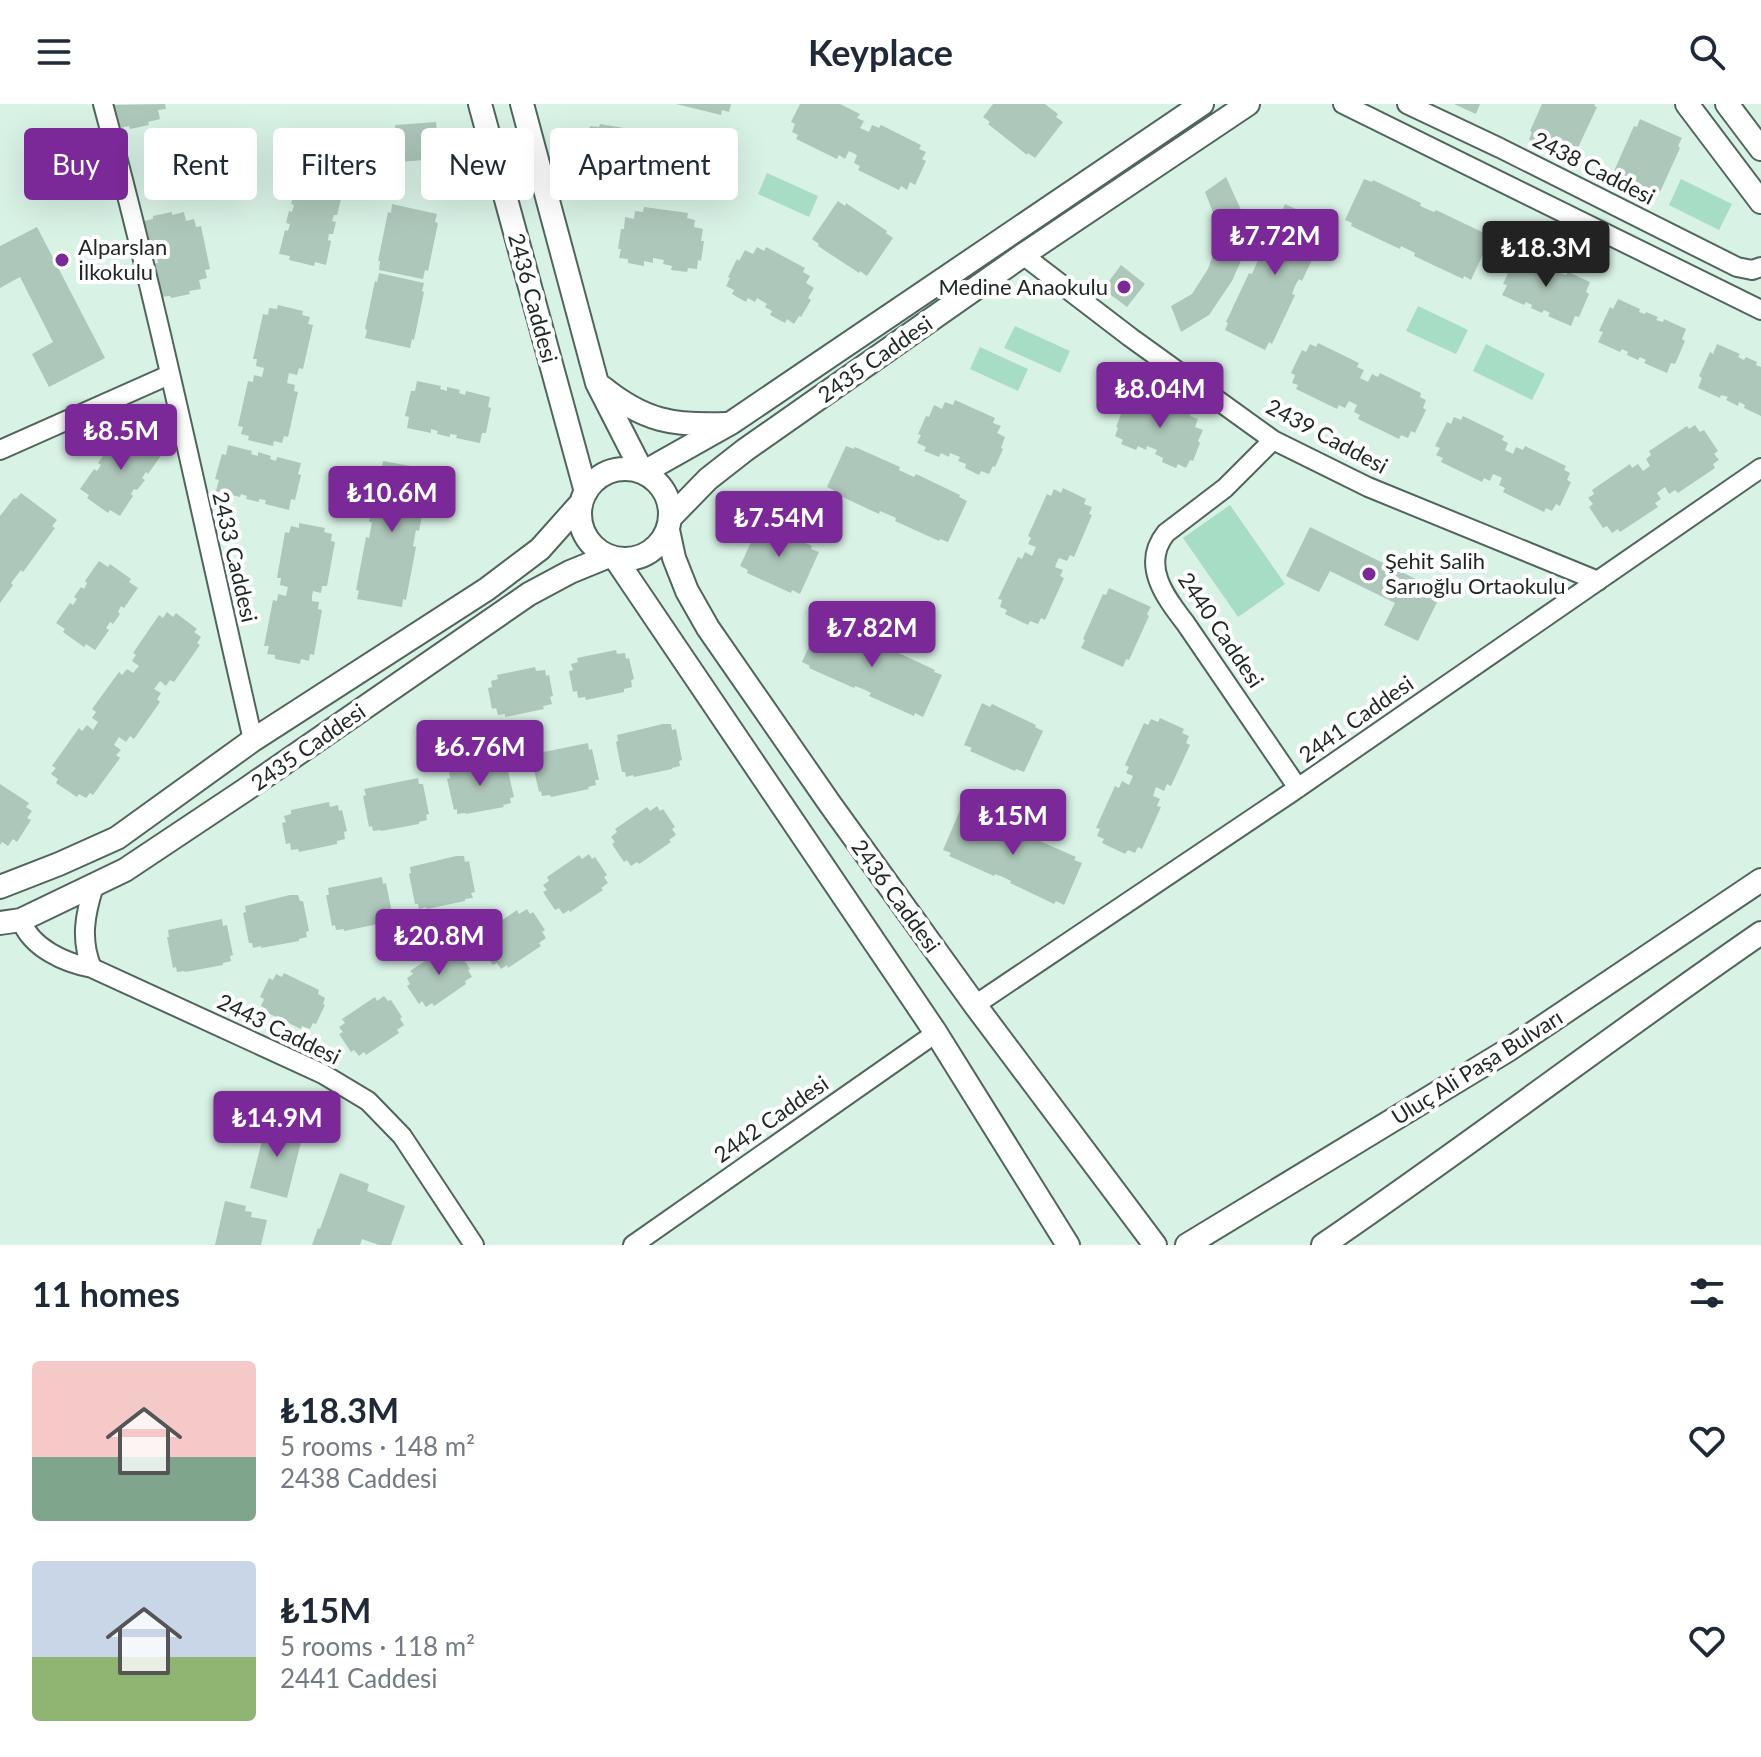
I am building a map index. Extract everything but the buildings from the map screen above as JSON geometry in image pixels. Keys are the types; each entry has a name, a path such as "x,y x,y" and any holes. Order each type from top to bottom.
{"street":[{"name":"2433 Caddesi","path":"103,104 120,165 253,740"},
{"name":"2436 Caddesi","path":"480,104 584,498"},
{"name":"2436 Caddesi","path":"522,104 597,383 643,472"},
{"name":"2435 Caddesi","path":"0,887 117,838 253,740 487,589 540,549 584,498 592,483 607,472 624,468 643,472 731,423 1202,104"},
{"name":"2435 Caddesi","path":"11,922 125,870 529,594 570,572 612,557 627,559 644,555 658,545 669,524 708,479 745,450 1023,255 1248,104"},
{"path":"1343,104 1761,310"},
{"name":"2438 Caddesi","path":"1407,104 1737,267 1752,270 1761,267"},
{"path":"1687,104 1761,202"},
{"path":"1727,104 1761,149"},
{"name":"2439 Caddesi","path":"1023,255 1273,440 1368,487 1598,581"},
{"path":"0,450 169,375"},
{"path":"597,383 624,405 663,420 700,425 731,423"},
{"name":"2440 Caddesi","path":"1273,440 1225,488 1166,533 1158,543 1154,556 1156,574 1167,599 1298,788"},
{"name":"2441 Caddesi","path":"975,1005 1298,788 1761,468"},
{"path":"643,472 665,491 670,507 669,524"},
{"path":"584,498 581,521 587,538 599,551 612,557"},
{"name":"2436 Caddesi","path":"669,524 674,558 687,591 708,628 975,1005 1155,1245"},
{"name":"2436 Caddesi","path":"612,557 936,1033 1068,1245"},
{"name":"Uluç Ali Paşa Bulvarı","path":"1187,1245 1508,1050 1761,880"},
{"path":"92,968 86,946 85,922 94,886"},
{"name":"2443 Caddesi","path":"11,922 40,945 71,963 92,968 323,1074 368,1101 402,1136 474,1245"},
{"path":"1323,1245 1761,933"},
{"name":"2442 Caddesi","path":"633,1245 936,1033"}],"green space":[{"path":"767,173 818,196 809,217 758,194"},
{"path":"1681,179 1732,204 1719,230 1669,205"},
{"path":"1418,306 1468,330 1456,354 1406,331"},
{"path":"1015,326 1070,351 1060,373 1004,348"},
{"path":"1486,344 1545,374 1532,400 1473,371"},
{"path":"980,347 1028,369 1018,391 970,369"},
{"path":"1230,505 1285,584 1238,617 1183,538"}],"place":[{"name":"Alparslan İlkokulu","path":"62,260"},
{"name":"Medine Anaokulu","path":"1124,287"},
{"name":"Şehit Salih Sarıoğlu Ortaokulu","path":"1369,574"}]}
